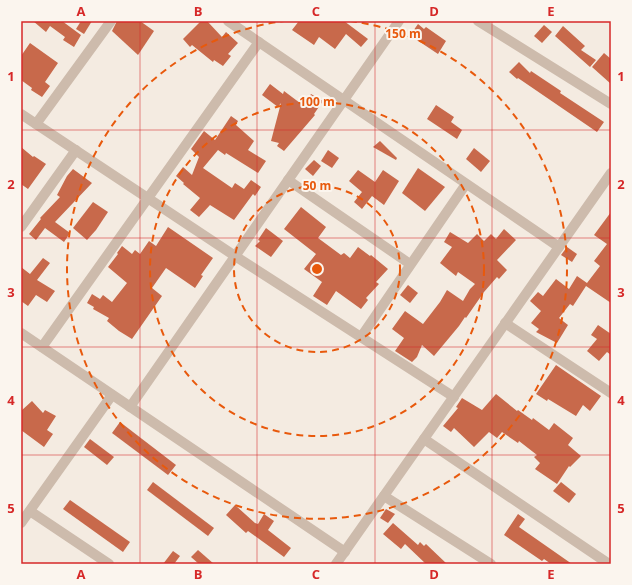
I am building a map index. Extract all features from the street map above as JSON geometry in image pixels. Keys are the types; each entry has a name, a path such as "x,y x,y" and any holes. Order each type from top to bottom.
{"street":[{"path":"36,124 111,21"},
{"path":"228,21 559,247"},
{"path":"130,406 399,21"},
{"path":"478,21 611,104"},
{"path":"42,347 259,42"},
{"path":"21,114 235,256 454,397"},
{"path":"21,227 25,215 76,150"},
{"path":"336,564 559,247 607,187 611,173"},
{"path":"288,180 410,264"},
{"path":"361,337 466,184"},
{"path":"505,323 611,392"},
{"path":"21,333 345,552"},
{"path":"21,523 112,394"},
{"path":"424,439 609,564"},
{"path":"384,496 491,564"},
{"path":"30,511 109,564"}],"building":[{"path":"33,21 62,21 81,35 74,47 63,40 65,37 50,26 46,32"},
{"path":"81,21 92,21 84,34 76,29"},
{"path":"117,21 140,21 154,31 138,55 112,31"},
{"path":"201,21 207,21 222,37 226,32 238,43 228,54 231,56 223,66 214,60 213,62 192,45 190,47 183,39"},
{"path":"299,21 344,21 368,39 361,47 346,34 335,49 319,37 314,45 292,30"},
{"path":"418,24 424,29 426,27 446,41 438,54 417,40 418,39 411,34"},
{"path":"544,25 552,32 542,43 534,36"},
{"path":"563,26 585,46 581,50 596,60 590,67 555,36"},
{"path":"30,43 58,63 45,82 50,86 42,97 31,90 32,88 21,80 21,56"},
{"path":"604,53 611,59 611,84 592,67"},
{"path":"519,62 530,73 531,71 561,91 560,93 604,122 597,132 518,78 517,79 509,72"},
{"path":"270,84 283,94 284,91 304,106 311,94 323,101 314,114 315,115 284,151 277,146 279,143 271,141 281,103 278,107 262,95"},
{"path":"436,105 454,117 451,122 462,130 457,139 427,119"},
{"path":"231,116 238,121 236,125 254,141 248,150 266,161 258,173 226,153 225,155 218,150 203,168 232,188 235,183 244,189 251,180 261,187 255,196 253,194 234,220 210,205 199,217 190,210 200,198 176,176 183,167 192,175 199,157 191,149 204,131 215,140"},
{"path":"380,141 397,158 396,160 373,147"},
{"path":"21,147 33,157 34,156 46,164 28,189 21,184"},
{"path":"474,148 490,161 481,172 466,159"},
{"path":"328,150 339,158 332,168 321,161"},
{"path":"314,160 321,166 313,176 305,169"},
{"path":"418,168 445,187 425,211 402,193"},
{"path":"73,169 92,183 55,222 70,233 64,242 45,228 36,240 29,234 41,219 40,218 60,197 57,195 67,176"},
{"path":"358,170 375,182 383,170 399,181 384,205 372,196 362,209 354,202 362,192 349,181"},
{"path":"93,202 108,212 87,240 73,228"},
{"path":"301,207 326,227 318,238 341,255 344,253 350,258 358,247 370,256 371,255 388,269 376,282 379,284 366,298 368,300 361,309 336,291 327,305 313,296 322,282 304,269 316,254 284,229"},
{"path":"611,212 611,303 586,286 573,306 570,304 559,318 568,325 557,343 536,332 539,329 531,323 541,311 530,301 538,292 543,296 556,279 569,289 577,276 587,283 600,266 594,261 607,244 594,235"},
{"path":"168,227 213,258 201,275 203,276 195,288 166,268 152,288 162,296 132,339 107,321 109,318 93,309 94,307 87,303 92,294 100,299 103,295 112,302 127,283 108,267 122,246 132,254 135,250 140,254 149,241 156,246"},
{"path":"266,228 283,241 271,257 255,246 260,241 258,240"},
{"path":"504,229 516,240 497,260 507,270 499,279 497,277 484,292 466,318 465,317 434,356 422,345 417,357 412,362 395,351 404,338 392,329 405,311 423,324 440,302 447,290 463,301 470,289 475,284 458,272 456,276 440,263 452,247 444,242 450,232 468,243 477,234 484,241 491,234 496,239"},
{"path":"567,247 577,254 572,262 561,255"},
{"path":"43,258 50,263 37,280 55,291 47,302 36,295 28,306 21,301 21,267 30,274"},
{"path":"408,285 418,293 410,303 400,295"},
{"path":"598,325 611,334 611,355 607,352 599,361 587,351 597,339 591,335"},
{"path":"556,365 601,396 590,411 583,405 576,416 548,399 547,401 536,394"},
{"path":"496,394 517,411 518,410 532,420 533,418 549,430 554,423 573,438 568,445 581,456 570,467 569,466 557,484 535,469 540,463 534,457 537,455 519,441 518,443 502,432 497,438 489,432 474,447 454,428 451,432 443,426 458,408 456,407 462,398 482,410"},
{"path":"32,401 43,413 45,410 56,416 47,430 53,434 44,447 21,430 21,411"},
{"path":"120,422 176,465 168,475 112,433"},
{"path":"90,439 114,457 107,465 84,447"},
{"path":"153,482 214,528 208,536 147,490"},
{"path":"561,482 576,494 569,503 553,491"},
{"path":"70,500 130,542 123,552 63,509"},
{"path":"235,505 255,523 258,524 264,514 274,521 268,530 291,548 284,557 248,531 246,533 226,515"},
{"path":"386,509 395,514 388,523 380,518"},
{"path":"518,514 525,519 519,527 572,564 551,564 544,559 542,561 504,535"},
{"path":"393,523 418,545 420,542 424,546 426,544 447,564 426,564 405,544 401,549 383,534"},
{"path":"198,550 214,564 199,564 191,557"},
{"path":"173,551 180,556 174,564 163,564"}]}
